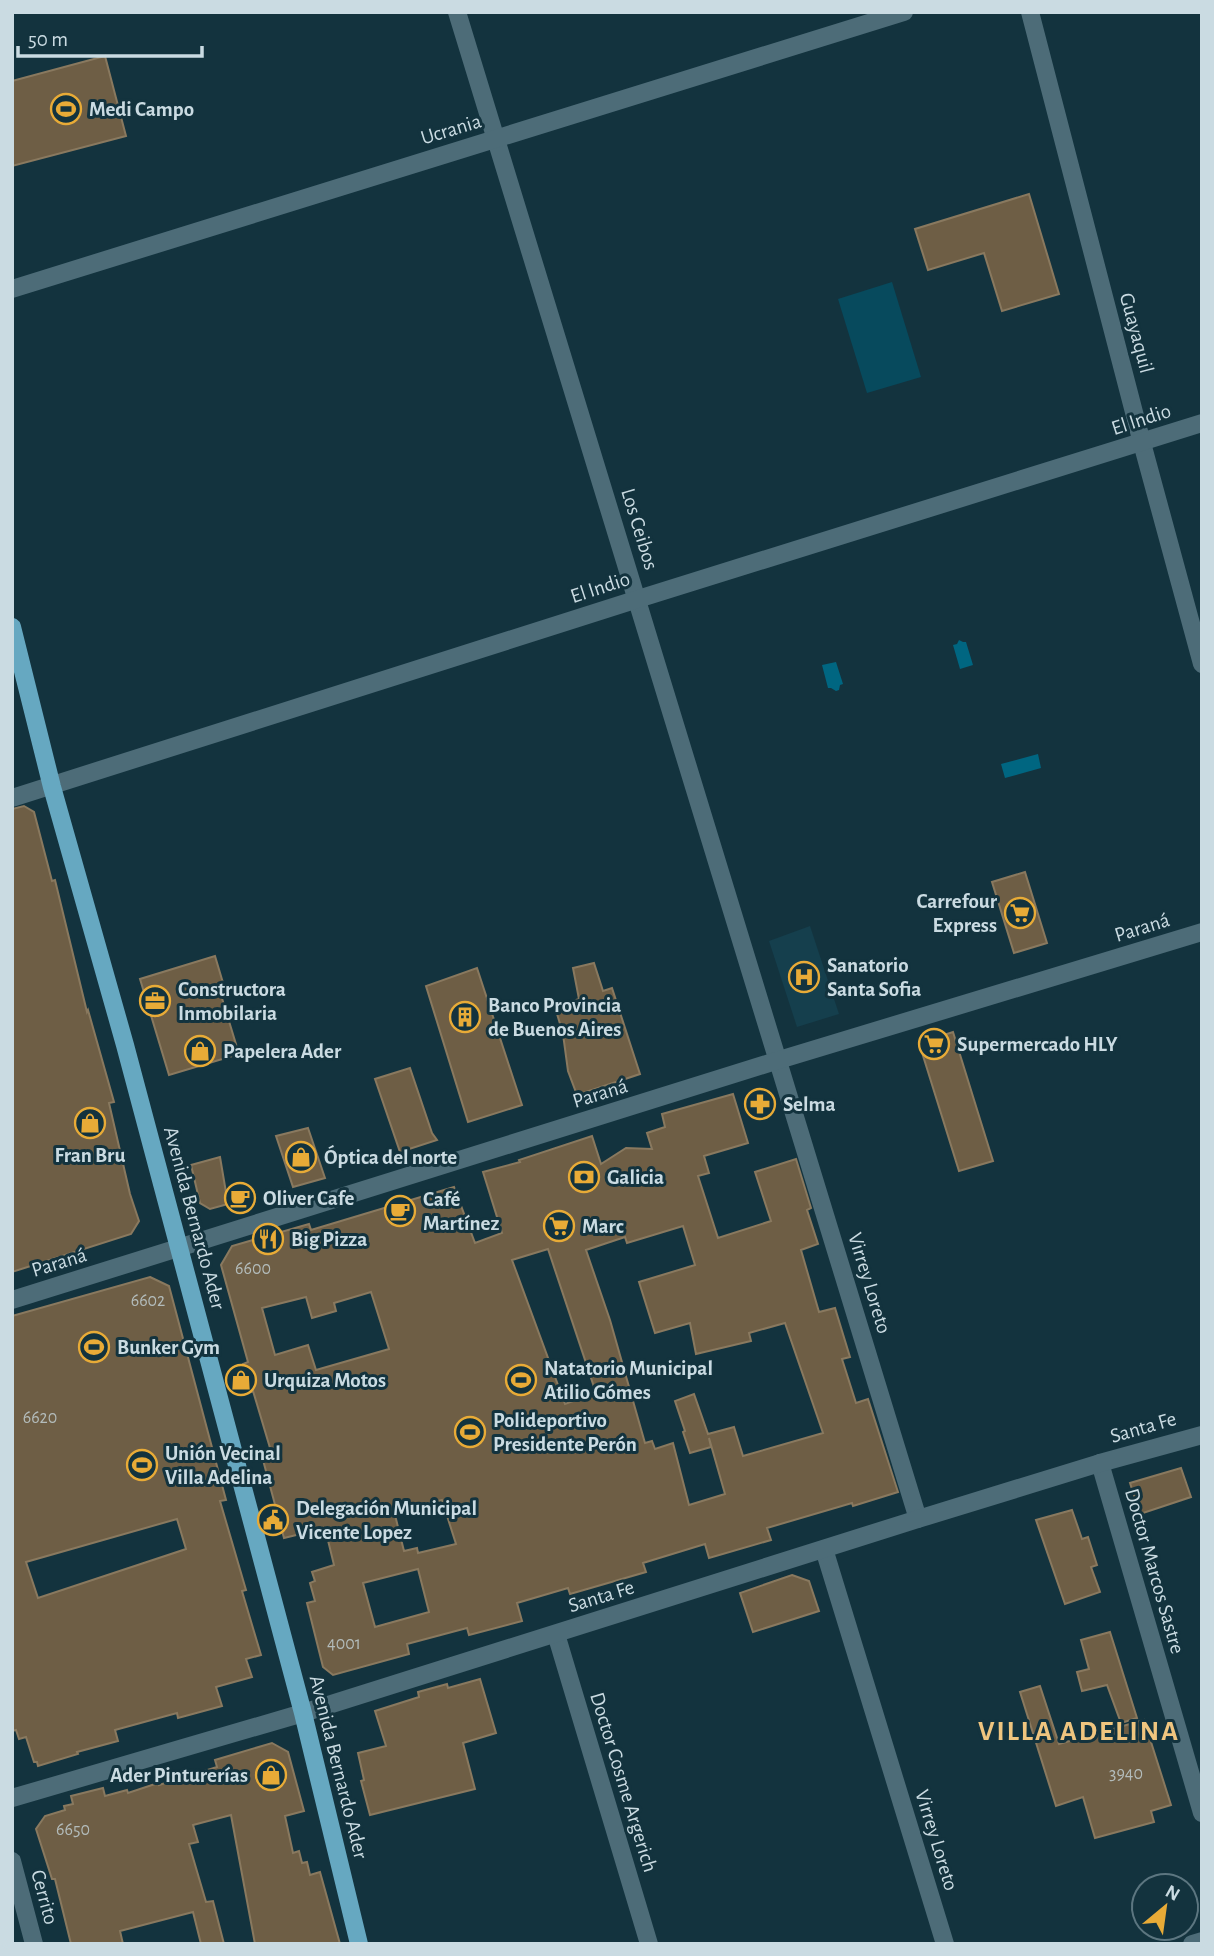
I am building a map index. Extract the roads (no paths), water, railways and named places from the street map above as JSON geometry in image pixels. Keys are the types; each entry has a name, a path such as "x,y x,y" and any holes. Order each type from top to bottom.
{"main road":[{"name":"Avenida Bernardo Ader","path":"12,627 52,787 125,1045 303,1713 359,1944"}],"street":[{"name":"Los Ceibos","path":"457,12 779,1060"},
{"name":"Ucrania","path":"12,289 904,12"},
{"name":"Guayaquil","path":"1030,12 1202,664"},
{"name":"El Indio","path":"12,798 1202,423"},
{"name":"Paraná","path":"12,1300 779,1060 1202,932"},
{"name":"Virrey Loreto","path":"779,1060 918,1519"},
{"name":"Santa Fe","path":"12,1798 303,1713 918,1519 1202,1434"},
{"name":"Doctor Marcos Sastre","path":"1100,1463 1202,1813"},
{"name":"Virrey Loreto","path":"824,1549 945,1944"},
{"name":"Doctor Cosme Argerich","path":"556,1634 649,1944"},
{"name":"Cerrito","path":"12,1861 34,1944"},
{"path":"1192,1944 1202,1941"}],"place":[{"name":"Medi Campo","path":"66,109"},
{"name":"Carrefour Express","path":"1020,913"},
{"name":"Sanatorio Santa Sofia","path":"804,977"},
{"name":"Constructora Inmobilaria","path":"155,1001"},
{"name":"Banco Provincia de Buenos Aires","path":"465,1017"},
{"name":"Supermercado HLY","path":"934,1044"},
{"name":"Papelera Ader","path":"200,1051"},
{"name":"Selma","path":"760,1104"},
{"name":"Fran Bru","path":"90,1123"},
{"name":"Óptica del norte","path":"301,1157"},
{"name":"Galicia","path":"584,1177"},
{"name":"Oliver Cafe","path":"240,1198"},
{"name":"Café Martínez","path":"400,1211"},
{"name":"Marc","path":"559,1226"},
{"name":"Big Pizza","path":"268,1239"},
{"name":"Bunker Gym","path":"94,1347"},
{"name":"Urquiza Motos","path":"241,1380"},
{"name":"Natatorio Municipal Atilio Gómes","path":"521,1380"},
{"name":"Polideportivo Presidente Perón","path":"470,1432"},
{"name":"Unión Vecinal Villa Adelina","path":"142,1465"},
{"name":"Delegación Municipal Vicente Lopez","path":"273,1520"},
{"name":"Ader Pinturerías","path":"271,1775"}],"district":[{"name":"VILLA ADELINA","path":"1079,1730"}]}
